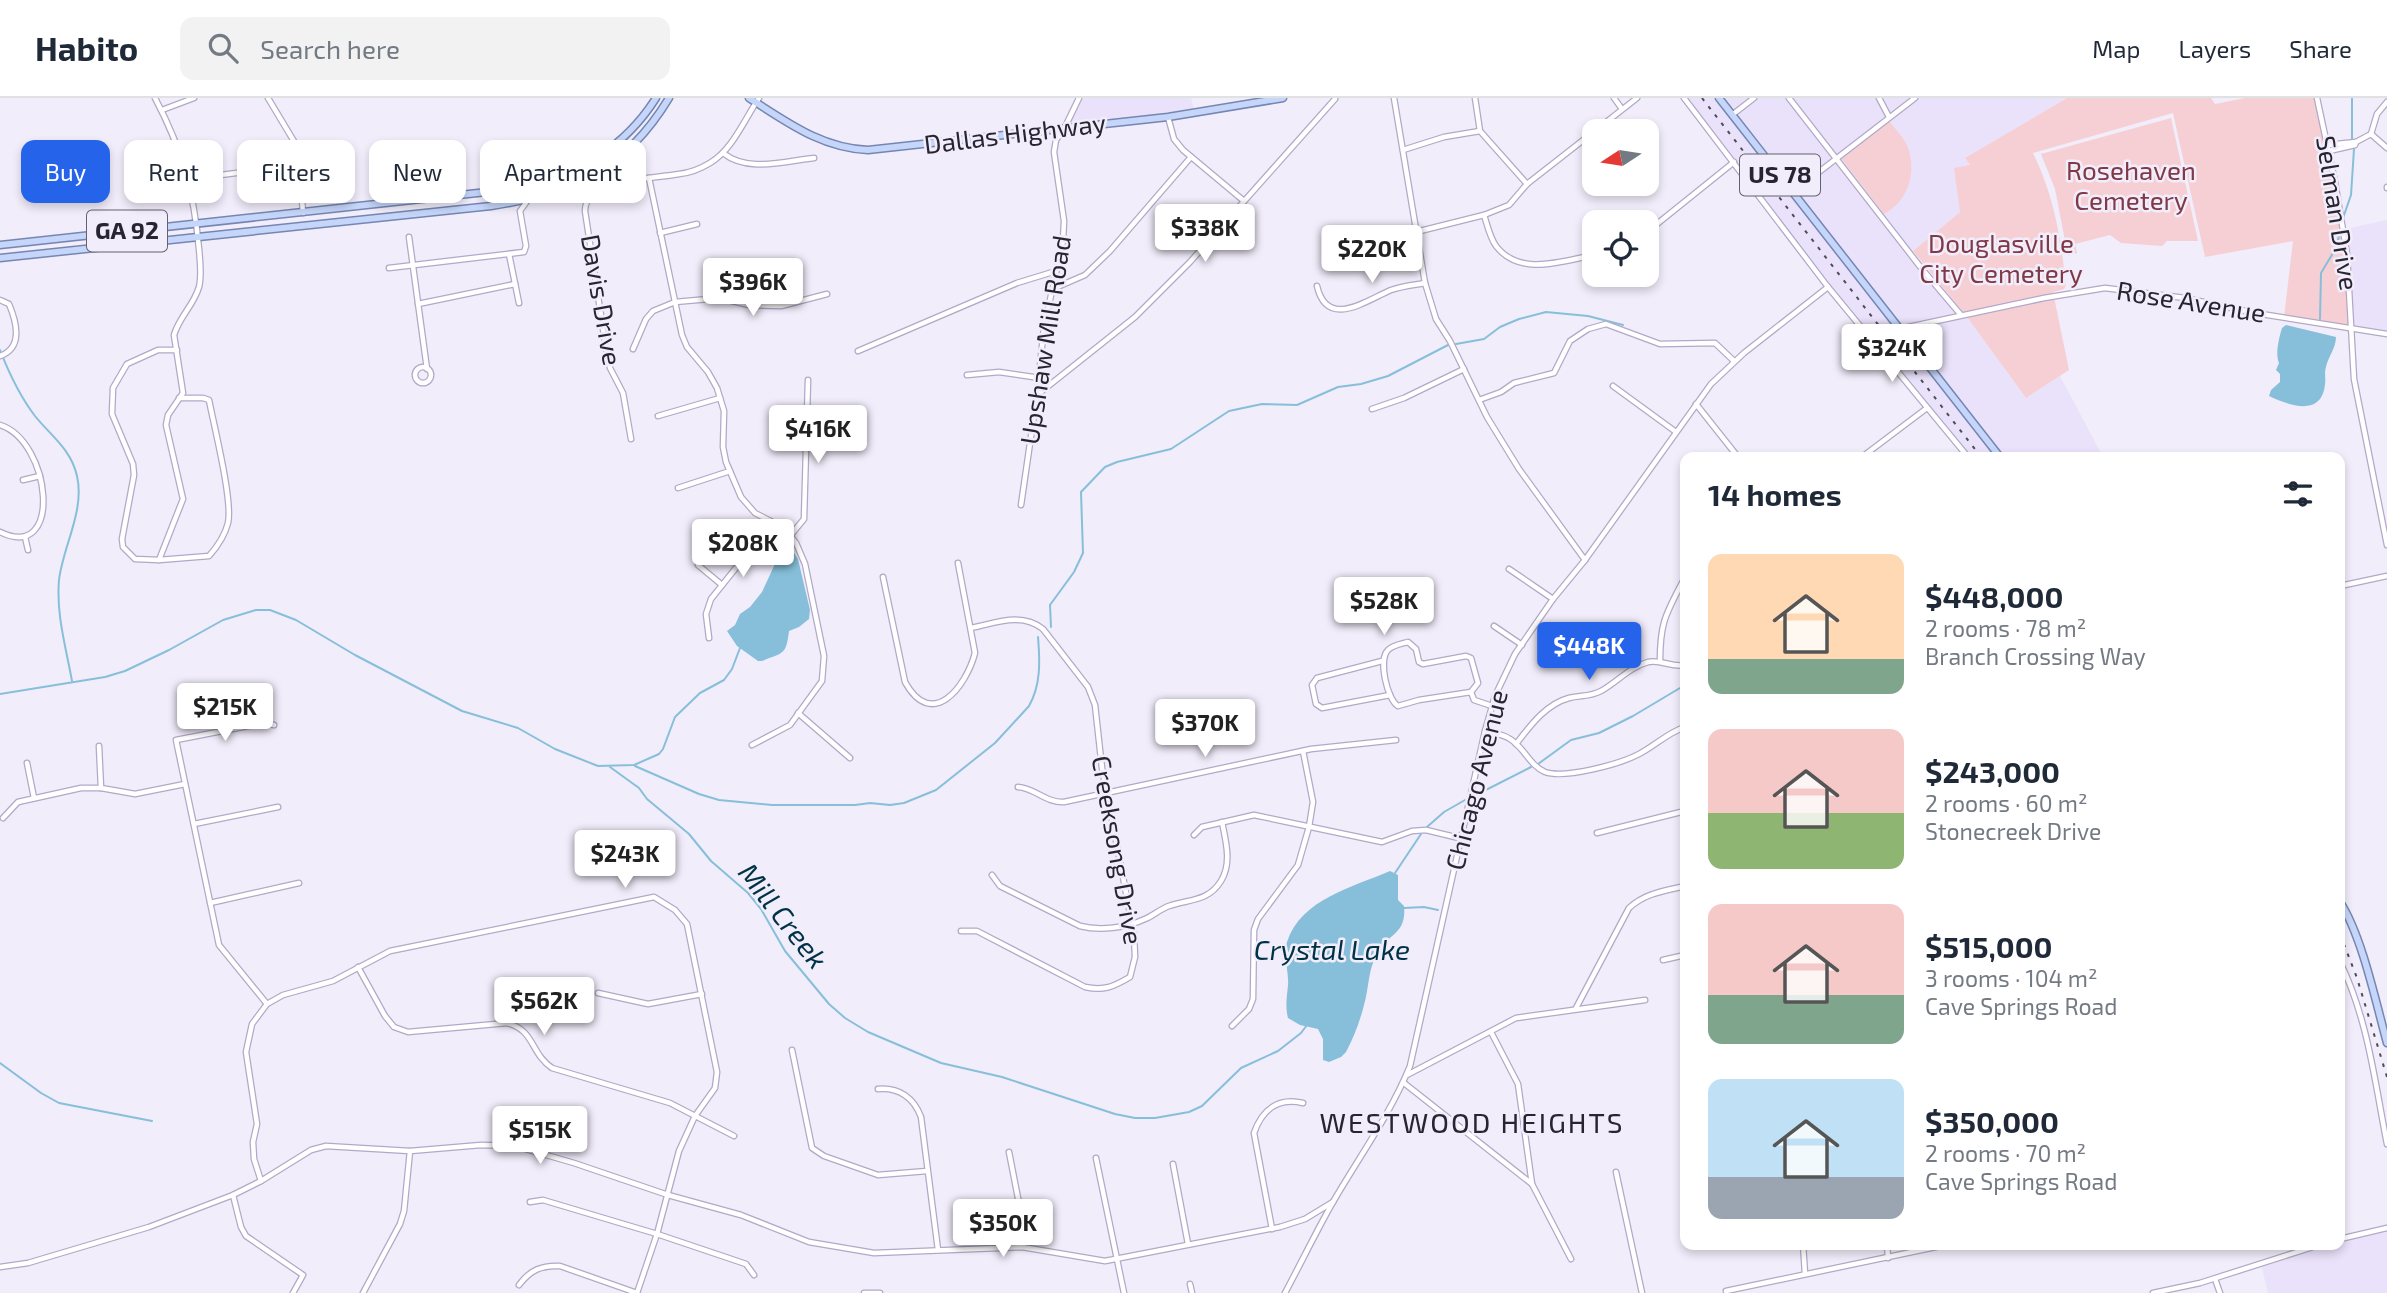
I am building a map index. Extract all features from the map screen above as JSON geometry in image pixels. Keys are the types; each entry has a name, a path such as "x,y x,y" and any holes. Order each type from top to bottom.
{"main road":[{"name":"GA 92","path":"0,245 505,191 538,184 574,171 609,150 637,123 656,98"},
{"name":"GA 92","path":"639,140 669,98"},
{"name":"Dallas Highway","path":"755,99 815,138 859,150 1168,117 1283,98"},
{"name":"US 78","path":"1719,98 1996,452"},
{"name":"GA 92","path":"0,258 509,203"},
{"path":"2345,911 2387,1043"}],"street":[{"path":"155,98 176,140"},
{"path":"162,110 194,98"},
{"path":"268,98 293,140"},
{"name":"Upshaw Mill Road","path":"1020,505 1040,378 1044,327 1055,288 1063,241 1064,221 1054,152 1056,140 1079,98"},
{"path":"1394,98 1425,283 1436,319 1487,417 1585,560"},
{"path":"1475,98 1480,131 1527,184"},
{"path":"1614,98 1622,109"},
{"path":"1416,232 1484,215 1509,205 1527,184 1637,98"},
{"path":"1684,98 1828,287 1964,452"},
{"path":"1732,115 1754,98"},
{"path":"1790,98 1961,315"},
{"path":"1879,98 1889,117"},
{"path":"1793,192 1914,98"},
{"name":"Selman Drive","path":"2317,98 2347,254 2354,379 2387,545"},
{"name":"Davis Drive","path":"631,439 623,393 610,368 607,355 585,204 591,194 614,184 694,171 710,163 723,153 755,99"},
{"path":"1037,395 1135,317 1191,262 1335,99"},
{"path":"2328,148 2355,145 2371,134 2377,114 2387,102"},
{"path":"1168,117 1174,139 1191,158 1244,201"},
{"path":"1403,150 1444,137 1480,131"},
{"path":"2371,134 2387,148"},
{"path":"723,153 748,165 814,158"},
{"path":"1055,288 1085,275 1110,251 1191,158"},
{"path":"1659,222 1734,162"},
{"path":"649,178 687,347 718,388 724,411 723,447 730,471 741,497 755,513 784,528 805,564 824,656 822,681 790,725 752,745"},
{"path":"159,560 183,499 166,425 168,415 183,393 174,335 200,285 198,237 193,203"},
{"path":"302,203 303,213"},
{"path":"390,268 526,250 520,211 509,203"},
{"path":"520,211 527,203"},
{"path":"1484,215 1495,245 1511,260 1533,266 1582,257"},
{"path":"660,233 697,224"},
{"path":"410,237 427,369"},
{"path":"509,254 519,303"},
{"path":"858,351 1017,283 1056,271"},
{"path":"1317,286 1325,302 1342,310 1359,307 1395,289 1425,283"},
{"path":"418,304 515,284"},
{"name":"Chicago Avenue","path":"1285,1293 1333,1202 1404,1083 1418,1036 1485,731 1505,673 1553,599 1585,560 1711,383 1734,361 1828,287"},
{"name":"Rose Avenue","path":"1876,344 1899,329 2086,290 2116,288 2387,334"},
{"path":"633,349 646,319 653,311 675,302 720,298 749,305 781,306 827,294"},
{"path":"0,300 9,304 17,337 14,347 0,356"},
{"path":"1479,400 1501,392 1514,383 1554,373 1570,341 1588,329 1606,324 1660,344 1714,343 1734,361"},
{"path":"177,350 158,350 127,364 117,378 111,401 115,425 133,464 134,475 122,540 123,547 135,559 209,556 228,524 227,498 209,400 179,398"},
{"path":"1372,410 1464,369"},
{"path":"967,375 999,372 1040,378"},
{"path":"790,536 804,519 808,380"},
{"path":"1613,386 1676,432"},
{"path":"658,416 720,398"},
{"path":"1696,404 1734,452"},
{"path":"1869,452 1927,408"},
{"path":"0,425 20,436 35,460 44,492 42,519 36,529 25,537 16,538 0,532"},
{"path":"678,488 730,471"},
{"path":"23,480 40,475"},
{"path":"709,638 706,614 711,599 764,533 770,521"},
{"path":"25,537 28,550"},
{"path":"883,577 905,682 921,702 932,705 947,701 972,665 975,653 958,564"},
{"path":"698,565 722,585"},
{"path":"1509,569 1553,599"},
{"path":"2345,585 2387,576"},
{"path":"1660,661 1663,621 1680,589"},
{"name":"Creeksong Drive","path":"961,931 977,931 1085,987 1099,990 1114,987 1130,977 1135,957 1132,923 1106,793 1095,705 1088,687 1035,622 1015,619 971,628"},
{"path":"1494,625 1522,645"},
{"path":"1408,642 1416,649 1419,662 1423,664 1466,656 1471,658 1478,684 1471,692 1398,706 1390,695 1382,661 1385,652 1392,646 1408,642"},
{"path":"1382,661 1317,678 1312,685 1317,704 1322,708 1390,695"},
{"path":"1516,744 1550,707 1569,698 1587,697 1600,692 1635,667 1649,662 1660,661 1680,666"},
{"path":"1471,692 1474,700 1492,706"},
{"path":"798,713 850,758"},
{"path":"267,1004 219,945 176,740 264,723 274,725"},
{"path":"1485,731 1512,739 1533,764 1545,772 1561,775 1623,762 1680,729"},
{"path":"1018,788 1028,788 1053,802 1303,751 1396,740"},
{"path":"99,746 101,788"},
{"path":"1232,1026 1249,1009 1252,999 1254,930 1258,919 1298,865 1309,827 1313,802 1303,751"},
{"path":"27,763 34,798"},
{"path":"3,818 18,802 81,788 101,788 135,794 185,784"},
{"path":"194,824 278,807"},
{"path":"1597,832 1680,812"},
{"path":"1194,835 1202,827 1254,815 1382,842 1412,831 1426,830 1460,838"},
{"path":"992,875 1000,886 1080,926 1105,929 1142,921 1167,907 1202,899 1212,892 1222,879 1227,864 1222,822"},
{"path":"209,903 299,883"},
{"path":"1576,1009 1629,908 1648,894 1680,887"},
{"path":"261,1181 254,1159 253,1142 257,1124 246,1052 252,1024 267,1004 283,995 333,981 390,951 653,897 675,910 687,924 717,1072 715,1088 695,1116 679,1151 657,1234 637,1293 560,1266 548,1265 526,1276 519,1285"},
{"path":"1662,960 1680,955"},
{"path":"358,967 394,1027 408,1032 507,1023 520,1026 529,1036 543,1062 552,1068 670,1103 734,1136"},
{"path":"2345,972 2363,1022 2387,1144"},
{"path":"598,993 648,1004 702,994"},
{"path":"1406,1076 1516,1018 1645,1000"},
{"path":"1491,1032 1518,1084 1532,1184 1570,1259"},
{"path":"792,1050 812,1148 824,1156 878,1175 927,1171"},
{"path":"1404,1083 1532,1184"},
{"path":"878,1089 887,1088 910,1098 921,1117 938,1250"},
{"path":"1272,1229 1254,1133 1259,1118 1271,1107 1293,1101 1303,1103"},
{"path":"0,1267 28,1264 149,1227 233,1195 311,1150 326,1146 410,1151 481,1145 514,1146 741,1215 809,1242 874,1253 1022,1247 1091,1260 1118,1260 1272,1229 1305,1219 1333,1202"},
{"path":"363,1293 402,1217 410,1151"},
{"path":"1009,1152 1025,1234 1022,1247"},
{"path":"1096,1158 1124,1293"},
{"path":"1174,1164 1188,1244"},
{"path":"1616,1172 1642,1293"},
{"path":"233,1195 240,1227 246,1236 303,1275 293,1293"},
{"path":"530,1202 543,1200 657,1234 746,1264 754,1275"},
{"path":"2345,1238 2387,1228"},
{"path":"1803,1250 1805,1274"},
{"path":"1887,1250 1888,1258"},
{"path":"1726,1291 1923,1250"},
{"path":"2155,1293 2215,1279 2304,1250"},
{"path":"2215,1279 2220,1293"},
{"path":"1190,1284 1192,1293"},
{"path":"864,1293 880,1293"}],"shaded area":[{"path":"1078,98 1191,98 1195,113 1065,127"},
{"path":"1684,98 2067,98 1965,158 1970,165 1960,212 1908,255 1923,268 1961,315 1967,317 2026,398 2060,376 2100,452 1964,452 1828,287"},
{"path":"2387,220 2387,333 2348,331 2351,287 2345,229"},
{"path":"2387,1228 2387,1293 2268,1293 2261,1264 2304,1250 2345,1250 2345,1238"}],"green space":[{"name":"Douglasville City Cemetery","path":"2067,98 2211,98 2215,104 2245,98 2317,98 2343,224 2352,329 2284,317 2293,241 2205,257 2173,113 2033,153 2047,186 2059,233 2066,285 2064,289 2053,292 2069,370 2026,398 1967,317 1913,251 1960,212 1954,168 1970,165 1965,158"},
{"name":"Rosehaven Cemetery","path":"2171,118 2198,241 2167,241 2162,246 2121,243 2110,235 2075,244 2077,253 2068,256 2055,189 2041,154"},
{"path":"1890,122 1906,143 1911,169 1904,195 1884,214 1841,158"}],"water":[{"path":"2286,325 2336,337 2325,369 2323,395 2311,405 2294,405 2269,396 2271,390 2280,382 2280,374 2276,370 2279,363 2277,355 2282,328"},
{"path":"790,547 798,559 810,610 809,619 789,631 783,652 758,661 737,646 727,631 762,592 780,553"},
{"name":"Crystal Lake","path":"1390,871 1398,875 1398,900 1404,906 1402,923 1380,948 1373,962 1361,1017 1346,1052 1329,1062 1323,1060 1323,1039 1318,1029 1300,1025 1288,1018 1287,942 1294,927 1316,905 1345,889"}],"waterway":[{"path":"2352,98 2352,139"},
{"path":"2343,218 2351,195 2354,149"},
{"path":"2320,319 2321,273 2336,248 2340,232"},
{"path":"1456,344 1484,339 1500,327 1546,312 1588,316 1623,325"},
{"path":"1051,627 1050,605 1074,572 1083,553 1081,492 1105,467 1171,449 1229,411 1262,404 1297,405 1338,387 1388,376 1448,345"},
{"path":"0,350 24,400 65,450 77,476 79,489 76,515 61,567 58,593 72,681"},
{"name":"Mill Creek","path":"0,694 105,677 125,671 223,620 256,610 270,610 296,620 355,655 462,711 518,728 555,749 598,766 634,765 659,754 675,717 700,693 724,680 732,669 740,648"},
{"path":"635,766 719,800 772,805 904,803 936,790 995,743 1029,706 1038,681 1038,637"},
{"name":"Mill Creek","path":"1538,764 1571,740 1599,733 1680,688"},
{"name":"Mill Creek","path":"610,767 639,788 647,799 689,834 711,861 748,893 761,909 785,951 829,1004 868,1032 941,1063 1002,1077 1115,1114 1155,1118 1189,1112 1202,1106 1241,1068 1278,1051 1307,1025"},
{"name":"Mill Creek","path":"1474,796 1531,767"},
{"name":"Mill Creek","path":"1427,827 1444,812 1465,800"},
{"name":"Mill Creek","path":"1395,873 1421,834"},
{"path":"1404,908 1424,907 1438,910"},
{"path":"0,1063 59,1103 152,1121"}],"railway":[{"path":"1702,98 1977,452"},
{"path":"2345,947 2387,1077"}],"district":[{"name":"WESTWOOD HEIGHTS","path":"1472,1123"}]}
